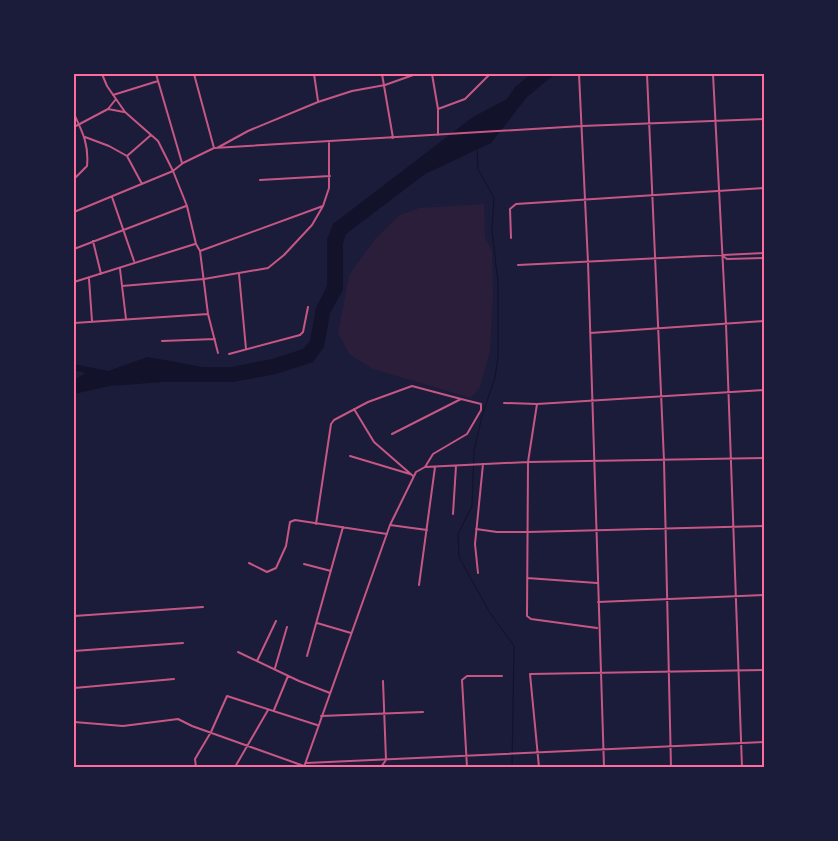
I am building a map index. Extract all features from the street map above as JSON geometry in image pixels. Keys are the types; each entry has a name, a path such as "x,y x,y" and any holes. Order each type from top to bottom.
{"street":[{"path":"102,74 125,112 158,142 173,171 187,206 196,244 200,251 208,314 218,353"},
{"path":"109,74 122,74"},
{"path":"156,74 183,163"},
{"path":"194,74 215,148"},
{"path":"314,74 318,102"},
{"path":"382,74 393,138"},
{"path":"74,212 173,171 183,163 248,131 318,102 352,91 385,85 416,74"},
{"path":"432,74 438,109 439,135"},
{"path":"438,109 465,99 490,74"},
{"path":"579,74 586,199 595,462 599,673 604,767"},
{"path":"647,74 662,397 671,767"},
{"path":"713,74 729,393 737,671 742,767"},
{"path":"114,95 158,81"},
{"path":"74,126 78,126 108,109 116,99"},
{"path":"108,109 125,112"},
{"path":"74,114 78,126 85,137 87,166 74,179"},
{"path":"215,148 582,126 764,119"},
{"path":"127,156 151,135"},
{"path":"85,137 109,146 127,156 143,184"},
{"path":"122,286 204,279 268,268 284,256 312,225 323,206 329,188 330,176 328,142"},
{"path":"260,180 330,176"},
{"path":"510,238 510,209 516,204 764,188"},
{"path":"112,197 125,230 134,262"},
{"path":"74,249 187,206"},
{"path":"200,251 323,206"},
{"path":"93,241 101,274"},
{"path":"74,282 89,279 120,269 134,262 196,244"},
{"path":"518,265 764,253"},
{"path":"723,256 727,259 764,258"},
{"path":"120,269 126,320"},
{"path":"239,274 246,350"},
{"path":"89,279 92,321"},
{"path":"229,354 302,334 308,308"},
{"path":"74,323 208,314"},
{"path":"590,333 764,321"},
{"path":"162,341 215,339"},
{"path":"74,722 123,726 178,720 248,744 304,767 317,725 386,534 412,475 425,467 433,454 467,434 474,424 481,404 412,386 334,420 331,424 316,524"},
{"path":"504,403 538,404 764,390"},
{"path":"392,434 461,399"},
{"path":"538,404 528,462 528,618 598,628"},
{"path":"354,410 374,442 412,475"},
{"path":"350,456 412,475"},
{"path":"425,467 528,462 764,458"},
{"path":"478,573 475,544 483,464"},
{"path":"454,514 456,465"},
{"path":"419,586 435,467"},
{"path":"249,563 271,572 276,568 286,546 290,522 295,520 386,534"},
{"path":"390,525 427,530"},
{"path":"476,528 497,532 596,532 664,528 764,526"},
{"path":"307,656 343,527"},
{"path":"304,564 331,571"},
{"path":"527,578 597,583"},
{"path":"598,602 764,595"},
{"path":"74,616 203,607"},
{"path":"258,661 276,621"},
{"path":"317,623 351,634"},
{"path":"275,668 287,627"},
{"path":"74,651 183,643"},
{"path":"238,652 275,668 288,676 330,692"},
{"path":"538,767 530,674 668,670 764,670"},
{"path":"274,710 288,676"},
{"path":"467,767 462,680 467,676 502,676"},
{"path":"74,688 174,678"},
{"path":"381,767 386,760 383,681"},
{"path":"196,767 195,759 211,732 227,696 317,725"},
{"path":"235,767 268,710"},
{"path":"321,716 424,712"},
{"path":"306,762 764,742"}],"shaded area":[{"path":"531,74 555,74 527,97 491,143 425,174 346,234 343,243 343,290 330,313 324,347 313,362 276,374 233,382 163,382 110,386 74,394 74,380 86,373 74,370 74,364 108,371 148,357 202,367 232,367 272,359 303,349 310,341 316,308 327,286 327,240 333,224 473,117 507,99 515,87"},
{"path":"484,204 485,237 492,251 493,297 490,351 480,387 471,398 373,369 350,355 338,333 349,275 375,239 400,215 419,208"}],"waterway":[{"path":"477,151 478,169 494,198 492,230 498,283 498,357 495,378 482,416 474,451 472,506 458,534 459,557 490,613 514,646 512,767"}]}
